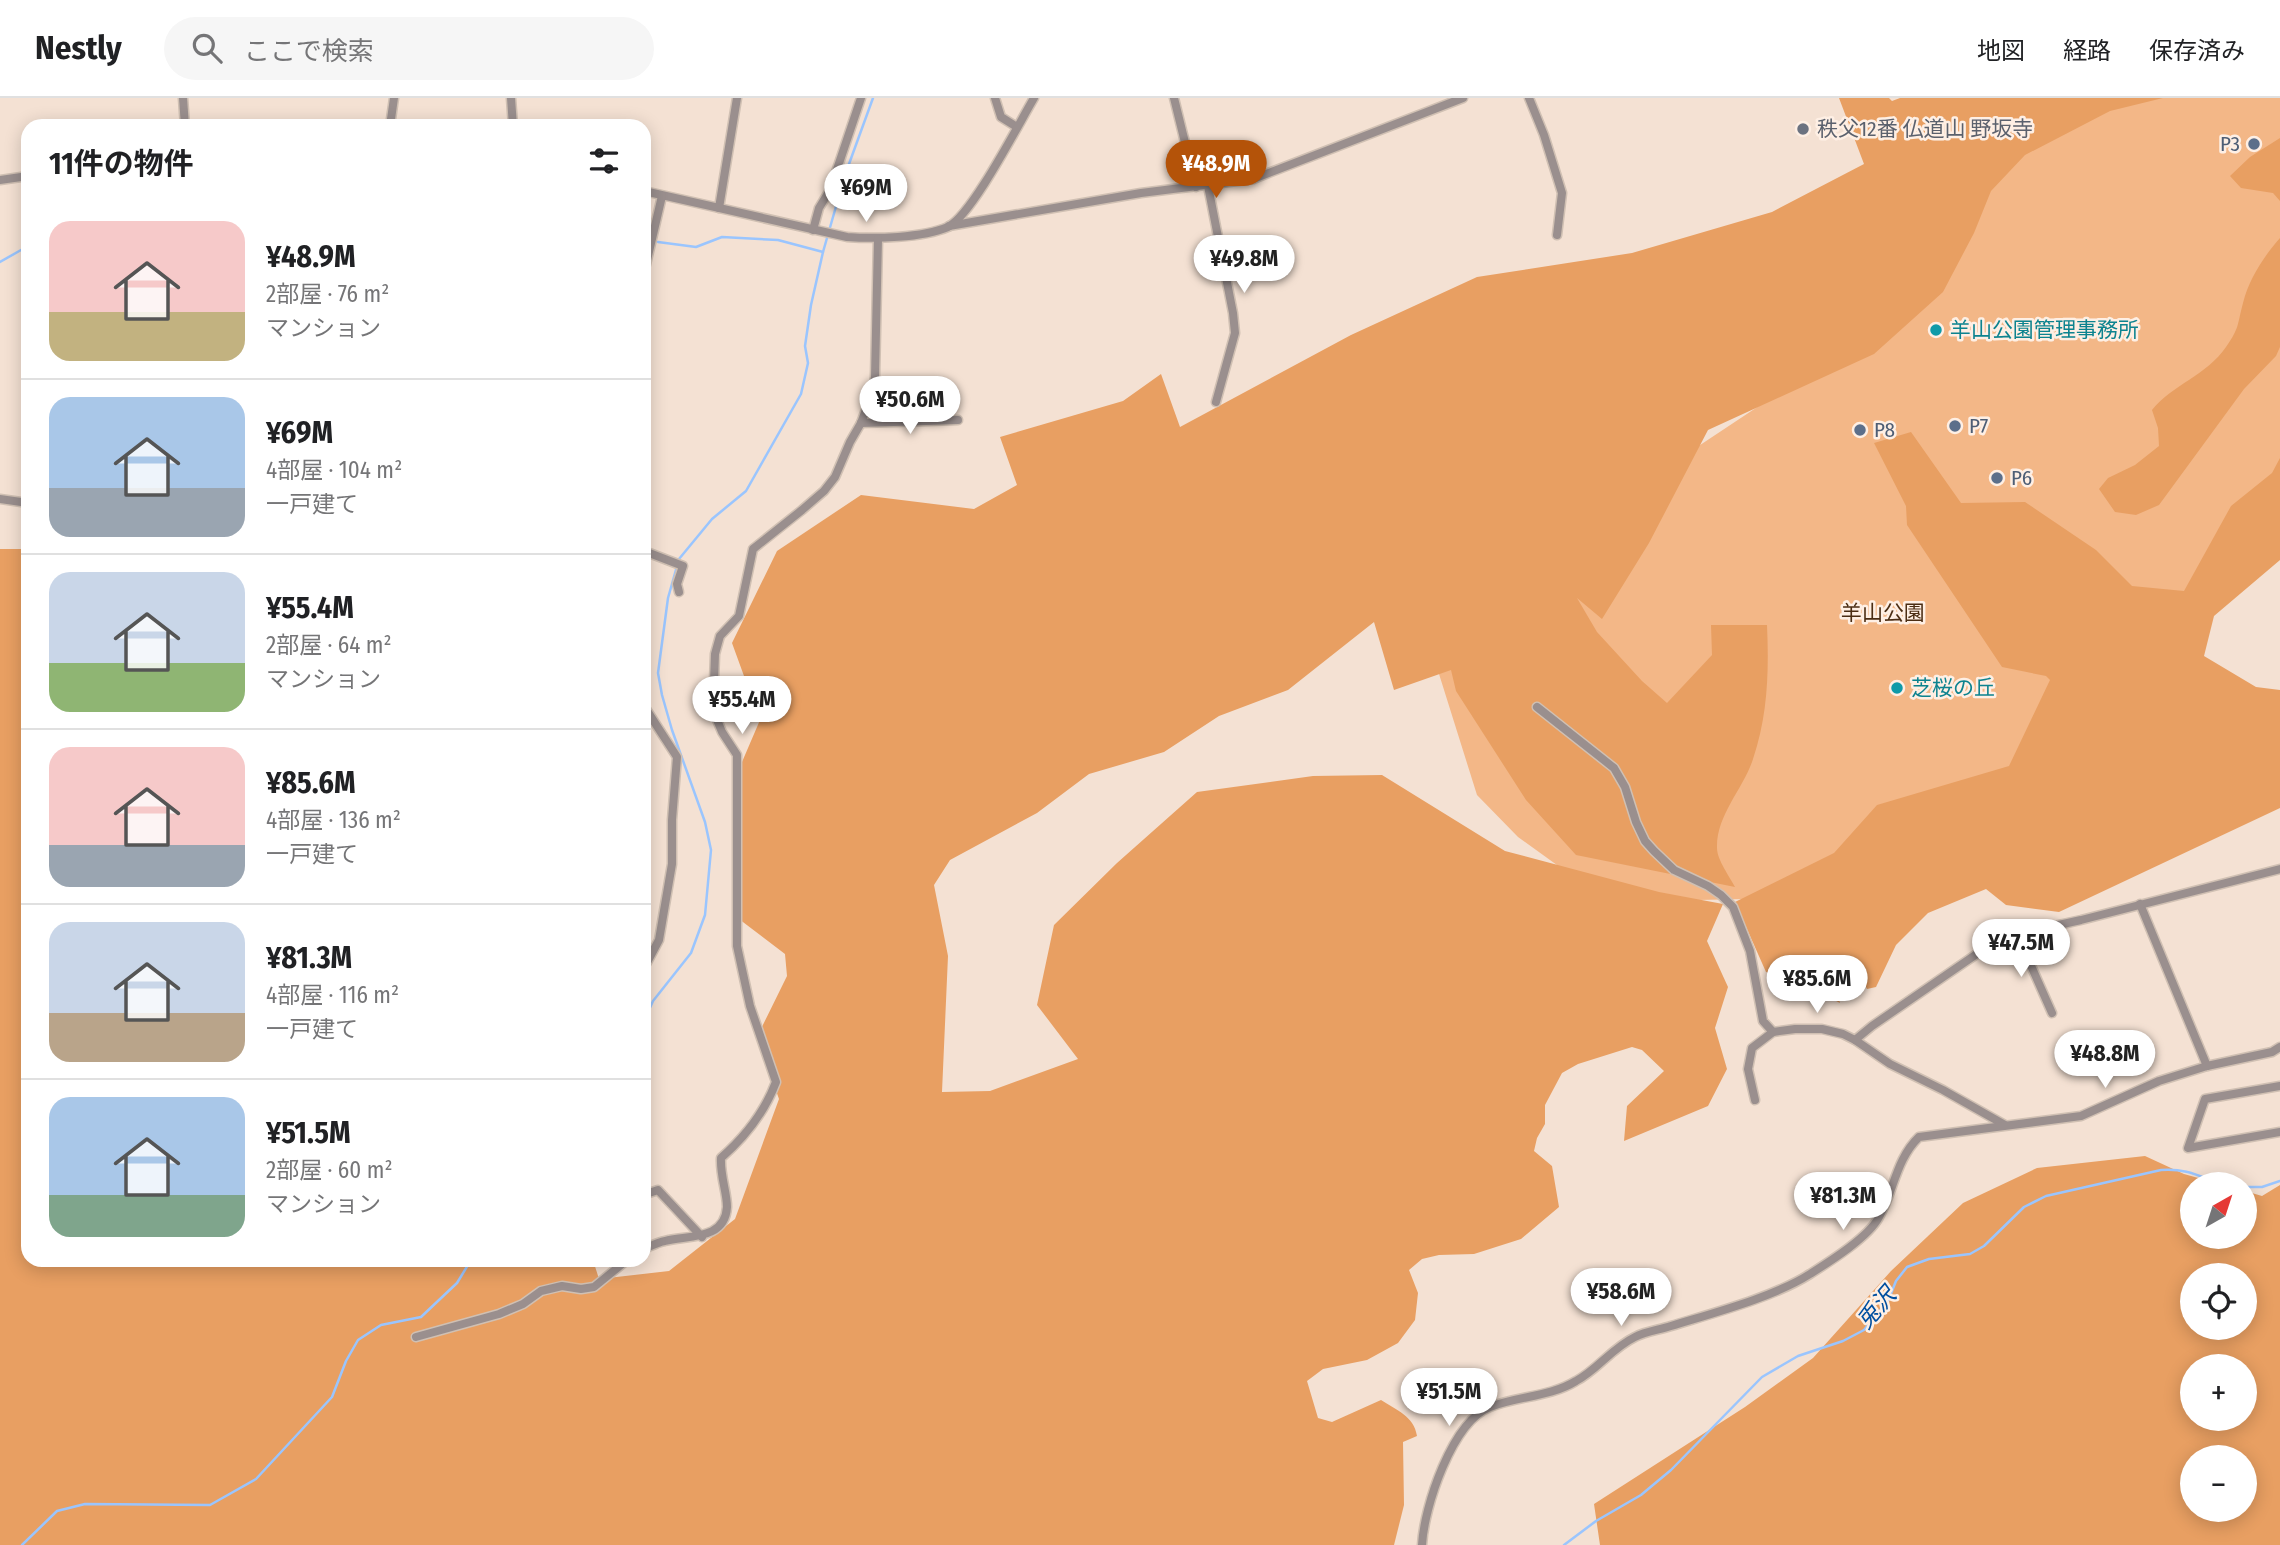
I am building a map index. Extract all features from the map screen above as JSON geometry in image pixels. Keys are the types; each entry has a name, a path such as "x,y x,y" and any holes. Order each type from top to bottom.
{"street":[{"path":"183,98 184,119"},
{"path":"391,119 394,98"},
{"path":"511,98 512,119"},
{"path":"719,208 737,98"},
{"path":"813,230 819,208 830,190 861,98"},
{"path":"995,98 1002,117 1017,127"},
{"path":"949,226 967,208 988,179 1034,98"},
{"path":"1174,98 1196,187"},
{"path":"651,193 813,230 878,240 1141,193 1253,179 1442,102 1463,98"},
{"path":"1529,98 1562,193 1557,235"},
{"path":"0,180 21,177"},
{"path":"1208,186 1235,333 1216,402"},
{"path":"651,243 662,196"},
{"path":"651,1246 664,1241 702,1237 719,1227 726,1214 727,1205 720,1174 721,1158 736,1145 770,1098 776,1082 750,1006 737,946 737,755 722,732 713,710 715,654 720,636 739,615 753,549 824,491 835,477 861,423 876,377 878,240"},
{"path":"861,423 958,420"},
{"path":"0,499 21,502"},
{"path":"651,554 683,566 677,584 679,592"},
{"path":"1537,706 1614,768 1625,787 1645,841 1654,851 1674,870 1708,886 1733,907 1749,951 1763,1021 1773,1032"},
{"path":"651,717 677,757 672,820 673,864 659,940 651,950"},
{"path":"1855,1040 2000,938 2280,869"},
{"path":"2140,904 2207,1066"},
{"path":"2017,934 2052,1013"},
{"path":"1755,1100 1748,1069 1752,1048 1773,1032 1822,1029 1855,1040 1891,1064 2005,1125"},
{"path":"1422,1545 1432,1494 1443,1461 1473,1419 1489,1407 1548,1392 1577,1381 1610,1352 1636,1336 1778,1290 1809,1274 1864,1234 1878,1220 1905,1155 1919,1137 2081,1116 2159,1082 2207,1066 2277,1052"},
{"path":"2280,1086 2206,1099 2188,1148 2280,1132"},
{"path":"651,1192 658,1190 702,1237"},
{"path":"416,1337 499,1314 523,1304 541,1291 562,1286 581,1289 594,1287 618,1267"}],"green space":[{"name":"羊山公園","path":"2014,98 2280,98 2280,476 2040,812 1745,899 1650,901 1586,886 1518,837 1477,795 1434,658 1679,459 1786,388"}],"shaded area":[{"path":"1839,98 1889,98 1892,101 1900,98 2163,98 2110,111 2025,155 1991,191 1974,233 1943,292 1874,354 1708,430 1649,543 1602,619 1577,598 1597,632 1642,681 1667,703 1712,655 1711,625 1767,625 1768,659 1762,726 1749,770 1726,813 1718,836 1719,858 1735,887 1576,855 1526,800 1456,691 1451,670 1394,690 1374,622 1288,690 1219,716 1164,752 1089,774 1037,813 950,860 934,885 948,956 942,1092 990,1091 1078,1059 1037,1005 1054,925 1117,863 1197,792 1313,776 1382,775 1505,851 1659,892 1723,904 1707,941 1728,987 1715,1028 1727,1069 1708,1106 1624,1141 1627,1106 1664,1071 1642,1050 1632,1047 1578,1064 1562,1073 1545,1105 1545,1124 1537,1138 1534,1151 1552,1166 1559,1207 1521,1239 1474,1254 1439,1255 1422,1259 1409,1270 1418,1293 1415,1320 1398,1343 1367,1360 1323,1369 1307,1381 1318,1418 1332,1422 1381,1400 1412,1423 1417,1436 1403,1442 1404,1505 1394,1545 0,1545 0,549 21,549 21,1267 595,1267 599,1279 669,1271 735,1219 779,1099 757,1037 787,976 785,954 735,916 742,762 760,720 732,643 777,551 861,495 974,509 1017,485 1000,437 1123,401 1161,374 1180,427 1351,335 1477,277 1632,253 1772,212 1864,164"},
{"path":"2280,138 2280,201 2273,193 2241,188 2230,176 2250,157"},
{"path":"2280,238 2280,347 2276,356 2244,389 2159,505 2136,515 2115,512 2099,489 2108,478 2135,465 2159,446 2158,428 2152,410 2160,401 2209,365 2226,347 2236,330 2253,277"},
{"path":"1911,432 1961,503 2025,502 2096,550 2132,586 2184,591 2231,506 2272,473 2280,458 2280,560 2214,616 2204,656 2256,687 2280,690 2280,808 2059,912 2006,905 1986,889 1928,913 1896,945 1876,987 1867,989 1858,971 1833,979 1840,1003 1803,984 1766,972 1735,902 1834,853 1877,805 2009,766 2050,680 2046,676 2002,667 1907,525 1906,506 1874,443"},
{"path":"2145,1156 2180,1172 2180,1250 2258,1250 2258,1195 2262,1196 2280,1185 2280,1545 1600,1545 1594,1504 1745,1407 1813,1358 1891,1271 1963,1203 2037,1168"}],"waterway":[{"path":"651,1005 691,953 705,915 711,850 705,822 672,730 658,673 668,598 679,559 712,519 746,491 801,394 808,363 805,346 811,305 823,252 845,175 873,98"},
{"path":"658,242 696,247 722,237 778,240 823,252"},
{"path":"0,262 21,250"},
{"name":"兎沢","path":"1564,1545 1596,1521 1641,1495 1671,1470 1762,1377 1798,1356 1843,1341 1864,1330 1888,1301 1896,1281 1907,1267 1929,1259 1970,1254 1984,1246 2024,1207 2046,1196 2161,1170 2186,1172"},
{"name":"兎沢","path":"2258,1187 2280,1181"},
{"path":"22,1545 57,1511 85,1504 210,1505 256,1479 332,1397 346,1361 358,1340 381,1325 421,1317 457,1283 467,1267"}],"place":[{"name":"秩父12番 仏道山 野坂寺","path":"1803,129"},
{"name":"P3","path":"2254,144"},
{"name":"羊山公園管理事務所","path":"1936,330"},
{"name":"P7","path":"1955,426"},
{"name":"P8","path":"1860,430"},
{"name":"P6","path":"1997,478"},
{"name":"芝桜の丘","path":"1897,688"}]}
